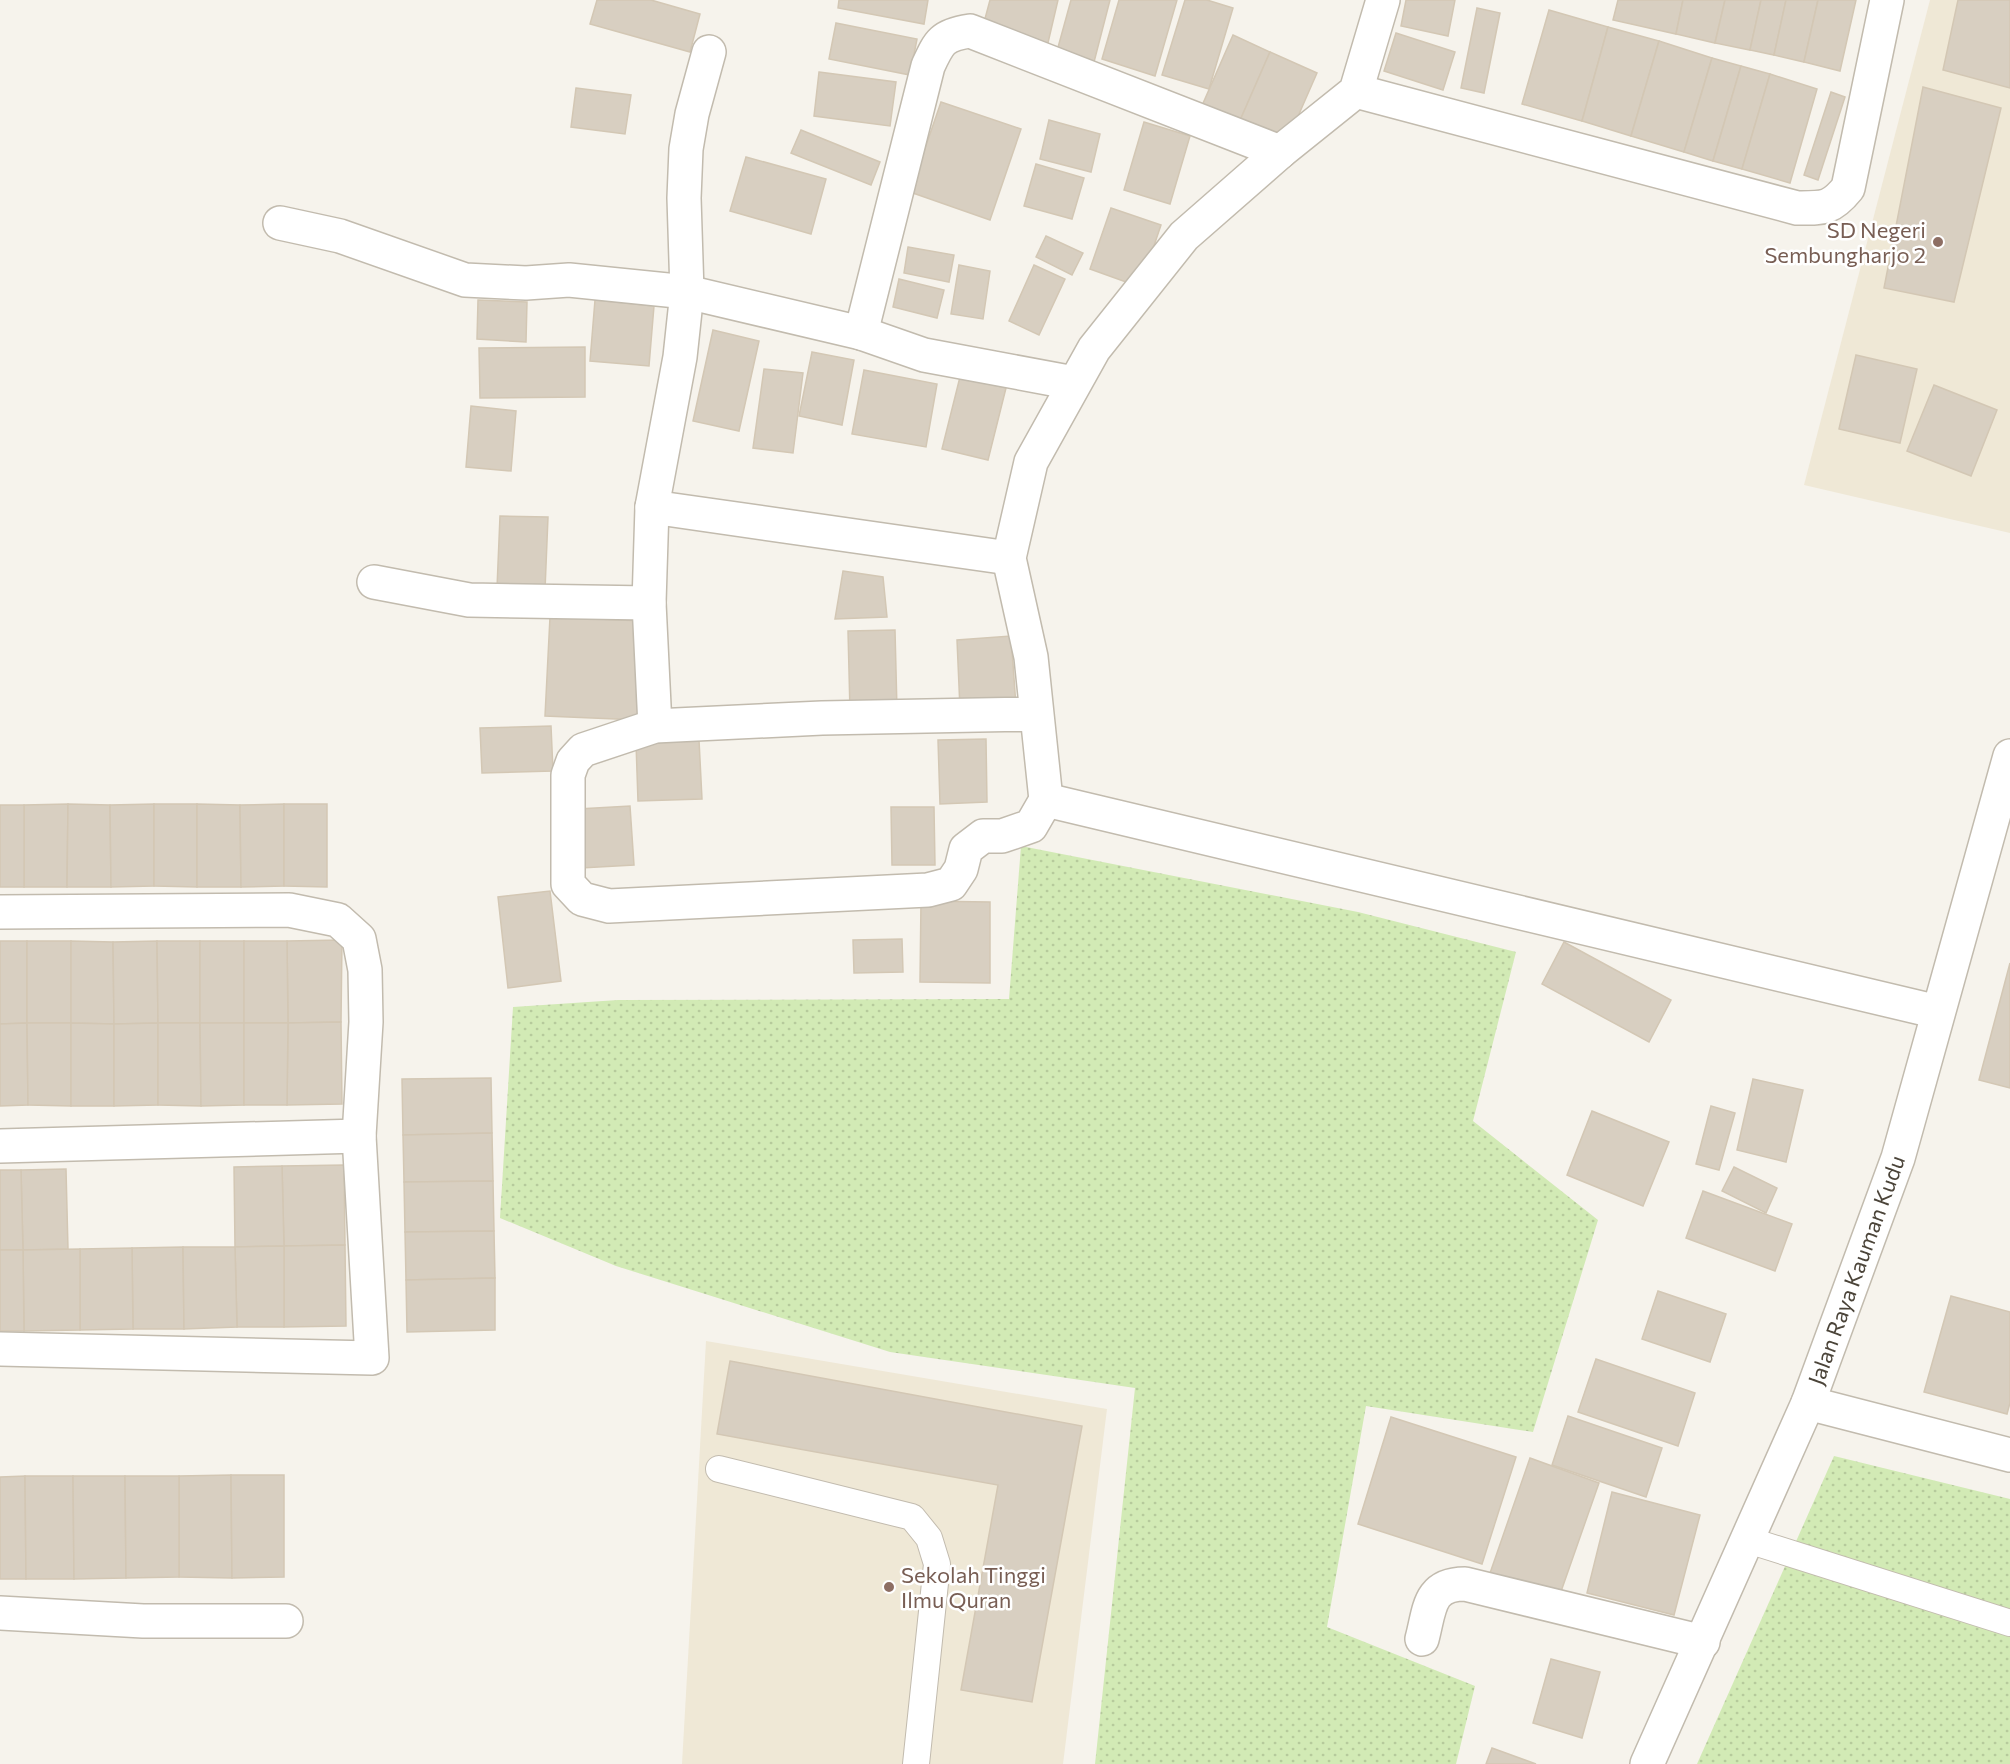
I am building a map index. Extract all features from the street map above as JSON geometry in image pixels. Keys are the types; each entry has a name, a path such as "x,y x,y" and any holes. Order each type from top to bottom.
{"street":[{"path":"1036,714 822,718 655,726 583,750 573,761 568,775 568,884 582,899 609,906 928,890 951,884 961,869 966,849 983,836 1002,836 1031,826 1046,800 1031,657 1009,558 1031,462 1094,350 1184,236 1280,152 1356,91 1383,0"},
{"path":"1356,91 1797,208 1827,207 1837,201 1848,188 1887,0"},
{"path":"861,333 928,66 938,44 951,34 970,32 1280,152"},
{"path":"655,726 649,603 652,507 680,357 687,292 684,198 686,149 692,114 709,52"},
{"path":"280,223 340,236 465,280 526,283 569,280 687,292 861,333 924,355 1074,383"},
{"path":"652,507 1009,558"},
{"path":"374,582 469,600 649,603"},
{"name":"Jalan Raya Kauman Kudu","path":"1647,1764 1808,1404 1898,1158 2010,756"},
{"path":"1046,800 1938,1012"},
{"path":"0,912 289,910 338,920 359,939 365,970 366,1022 359,1136 372,1358 0,1349"},
{"path":"0,1146 359,1136"},
{"path":"1808,1404 2010,1455"},
{"path":"1422,1639 1434,1595 1448,1584 1465,1584 1703,1642"},
{"path":"0,1613 143,1621 286,1621"}],"lane":[{"path":"719,1469 912,1516 930,1538 937,1563 916,1764"},
{"path":"1748,1540 2010,1623"}],"shaded area":[{"name":"SD Negeri Sembungharjo 2","path":"1930,0 2010,0 2010,533 1804,485"},
{"name":"Sekolah Tinggi Ilmu Quran","path":"706,1341 1107,1409 1063,1764 682,1764"}],"green space":[{"path":"1021,846 1358,912 1516,952 1473,1121 1598,1220 1533,1432 1366,1406 1327,1627 1475,1686 1456,1764 1095,1764 1135,1388 890,1352 616,1266 500,1218 513,1007 618,1000 1009,999"},
{"path":"1834,1456 2010,1499 2010,1764 1697,1764"}],"building":[{"path":"597,0 651,0 700,14 690,52 590,24"},
{"path":"839,0 928,0 924,24 838,8"},
{"path":"990,0 1058,0 1047,47 982,30"},
{"path":"1071,0 1110,0 1094,62 1057,51"},
{"path":"1119,0 1177,0 1155,76 1102,59"},
{"path":"1185,0 1207,0 1233,8 1209,89 1162,75"},
{"path":"1406,0 1455,0 1448,36 1401,26"},
{"path":"1618,0 1683,0 1676,34 1613,20"},
{"path":"1683,0 1725,0 1715,43 1676,34"},
{"path":"1725,0 1761,0 1750,50 1715,43"},
{"path":"1761,0 1786,0 1774,55 1750,50"},
{"path":"1786,0 1818,0 1804,62 1774,55"},
{"path":"1818,0 1856,0 1840,71 1804,62"},
{"path":"1958,0 2010,0 2010,88 1943,70"},
{"path":"1477,8 1500,13 1484,93 1461,88"},
{"path":"1549,10 1608,27 1582,121 1522,104"},
{"path":"836,23 917,39 910,75 829,59"},
{"path":"1608,27 1659,41 1631,136 1582,121"},
{"path":"1396,33 1455,52 1443,90 1384,71"},
{"path":"1233,35 1270,52 1238,125 1201,108"},
{"path":"1659,41 1712,58 1684,152 1631,136"},
{"path":"1270,52 1317,73 1285,146 1238,125"},
{"path":"1712,58 1741,66 1713,161 1684,152"},
{"path":"1741,66 1770,74 1742,169 1713,161"},
{"path":"819,72 896,82 890,126 814,116"},
{"path":"1770,74 1817,89 1790,183 1742,169"},
{"path":"1923,87 2001,108 1954,302 1884,288"},
{"path":"576,88 631,95 625,134 571,127"},
{"path":"1831,92 1845,97 1818,180 1804,175"},
{"path":"941,102 1021,129 990,220 910,192"},
{"path":"1049,120 1100,134 1091,172 1040,159"},
{"path":"1144,122 1190,136 1170,204 1124,190"},
{"path":"801,130 880,162 871,185 791,153"},
{"path":"746,157 826,179 811,234 730,211"},
{"path":"1036,164 1084,178 1072,219 1024,206"},
{"path":"1111,208 1161,225 1140,287 1090,269"},
{"path":"1046,236 1083,253 1072,275 1036,257"},
{"path":"908,247 954,255 949,282 904,273"},
{"path":"959,265 990,271 983,319 951,314"},
{"path":"1034,265 1065,279 1039,335 1009,321"},
{"path":"899,279 944,290 937,318 893,307"},
{"path":"478,300 527,302 526,342 477,339"},
{"path":"595,300 654,306 649,366 590,361"},
{"path":"713,330 759,341 739,431 693,421"},
{"path":"585,347 585,397 480,398 479,348"},
{"path":"812,352 854,360 842,425 799,416"},
{"path":"1856,355 1917,369 1900,443 1839,429"},
{"path":"764,369 803,373 793,453 753,448"},
{"path":"864,370 937,384 926,447 852,434"},
{"path":"960,377 1006,388 988,460 942,449"},
{"path":"1934,385 1997,410 1971,476 1907,451"},
{"path":"471,406 516,411 511,471 466,467"},
{"path":"500,516 548,517 545,590 497,588"},
{"path":"843,571 883,577 887,617 835,619"},
{"path":"550,617 643,621 639,720 545,716"},
{"path":"895,630 897,710 850,711 848,631"},
{"path":"1011,636 1016,706 960,709 957,640"},
{"path":"551,726 553,771 482,773 480,728"},
{"path":"986,739 987,802 940,804 938,740"},
{"path":"699,740 702,799 638,801 636,743"},
{"path":"68,804 67,887 24,887 24,805"},
{"path":"68,804 110,805 111,887 67,887"},
{"path":"154,804 154,886 111,887 110,805"},
{"path":"154,804 197,804 197,887 154,886"},
{"path":"197,804 240,805 241,887 197,887"},
{"path":"284,804 284,886 241,887 240,805"},
{"path":"284,804 327,804 327,887 284,886"},
{"path":"0,805 24,805 24,887 0,887"},
{"path":"630,806 634,865 581,868 578,809"},
{"path":"891,807 934,807 935,865 892,865"},
{"path":"550,891 561,981 508,988 498,897"},
{"path":"921,901 990,902 990,983 920,982"},
{"path":"902,939 903,972 854,973 853,940"},
{"path":"342,940 341,1022 288,1023 287,941"},
{"path":"0,941 27,941 27,1023 0,1024"},
{"path":"27,941 71,941 71,1023 27,1023"},
{"path":"71,941 113,942 114,1024 71,1023"},
{"path":"157,941 158,1023 114,1024 113,942"},
{"path":"157,941 200,941 200,1023 158,1023"},
{"path":"200,941 244,941 244,1023 200,1023"},
{"path":"244,941 287,941 288,1023 244,1023"},
{"path":"1564,942 1671,1000 1649,1042 1542,984"},
{"path":"2010,963 2010,1088 1979,1080"},
{"path":"341,1022 342,1104 287,1105 288,1023"},
{"path":"27,1023 28,1105 0,1106 0,1024"},
{"path":"27,1023 71,1023 71,1106 28,1105"},
{"path":"71,1023 114,1024 114,1106 71,1106"},
{"path":"158,1023 158,1105 114,1106 114,1024"},
{"path":"158,1023 200,1023 201,1106 158,1105"},
{"path":"200,1023 244,1023 244,1105 201,1106"},
{"path":"244,1023 288,1023 287,1105 244,1105"},
{"path":"491,1078 492,1133 403,1135 402,1079"},
{"path":"1753,1079 1803,1090 1786,1162 1737,1150"},
{"path":"1711,1106 1735,1113 1719,1170 1696,1164"},
{"path":"1592,1111 1669,1142 1643,1206 1567,1175"},
{"path":"492,1133 493,1181 404,1182 403,1135"},
{"path":"344,1165 345,1245 284,1246 282,1166"},
{"path":"282,1166 284,1246 235,1247 234,1167"},
{"path":"1734,1167 1777,1188 1766,1213 1722,1191"},
{"path":"66,1169 68,1249 23,1250 21,1170"},
{"path":"0,1170 21,1170 23,1250 0,1250"},
{"path":"493,1181 494,1231 405,1232 404,1182"},
{"path":"1703,1191 1792,1224 1775,1271 1686,1238"},
{"path":"494,1231 495,1278 406,1280 405,1232"},
{"path":"345,1245 346,1326 284,1327 284,1246"},
{"path":"284,1246 284,1327 237,1327 235,1247"},
{"path":"183,1247 184,1329 133,1329 132,1248"},
{"path":"183,1247 235,1247 237,1327 184,1329"},
{"path":"132,1248 133,1329 80,1330 80,1249"},
{"path":"80,1249 80,1330 24,1331 23,1250"},
{"path":"0,1250 23,1250 24,1331 0,1331"},
{"path":"495,1278 495,1330 407,1332 406,1280"},
{"path":"1658,1291 1726,1314 1710,1362 1642,1339"},
{"path":"1951,1296 2010,1312 2010,1403 2007,1414 1924,1392"},
{"path":"1596,1359 1695,1393 1678,1446 1578,1412"},
{"path":"730,1361 1082,1426 1032,1702 961,1690 998,1485 717,1434"},
{"path":"1568,1416 1662,1448 1646,1497 1552,1465"},
{"path":"1391,1417 1516,1457 1482,1564 1358,1524"},
{"path":"1530,1458 1599,1483 1558,1600 1489,1576"},
{"path":"231,1475 232,1578 179,1577 179,1476"},
{"path":"231,1475 284,1475 284,1577 232,1578"},
{"path":"25,1476 26,1579 0,1579 0,1477"},
{"path":"25,1476 73,1476 74,1579 26,1579"},
{"path":"73,1476 125,1476 126,1578 74,1579"},
{"path":"125,1476 179,1476 179,1577 126,1578"},
{"path":"1612,1492 1700,1515 1674,1615 1587,1593"},
{"path":"1551,1659 1600,1672 1582,1738 1533,1723"},
{"path":"1492,1748 1536,1764 1486,1764"}],"place":[{"name":"SD Negeri Sembungharjo 2","path":"1938,242"},
{"name":"Sekolah Tinggi Ilmu Quran","path":"889,1587"}]}
